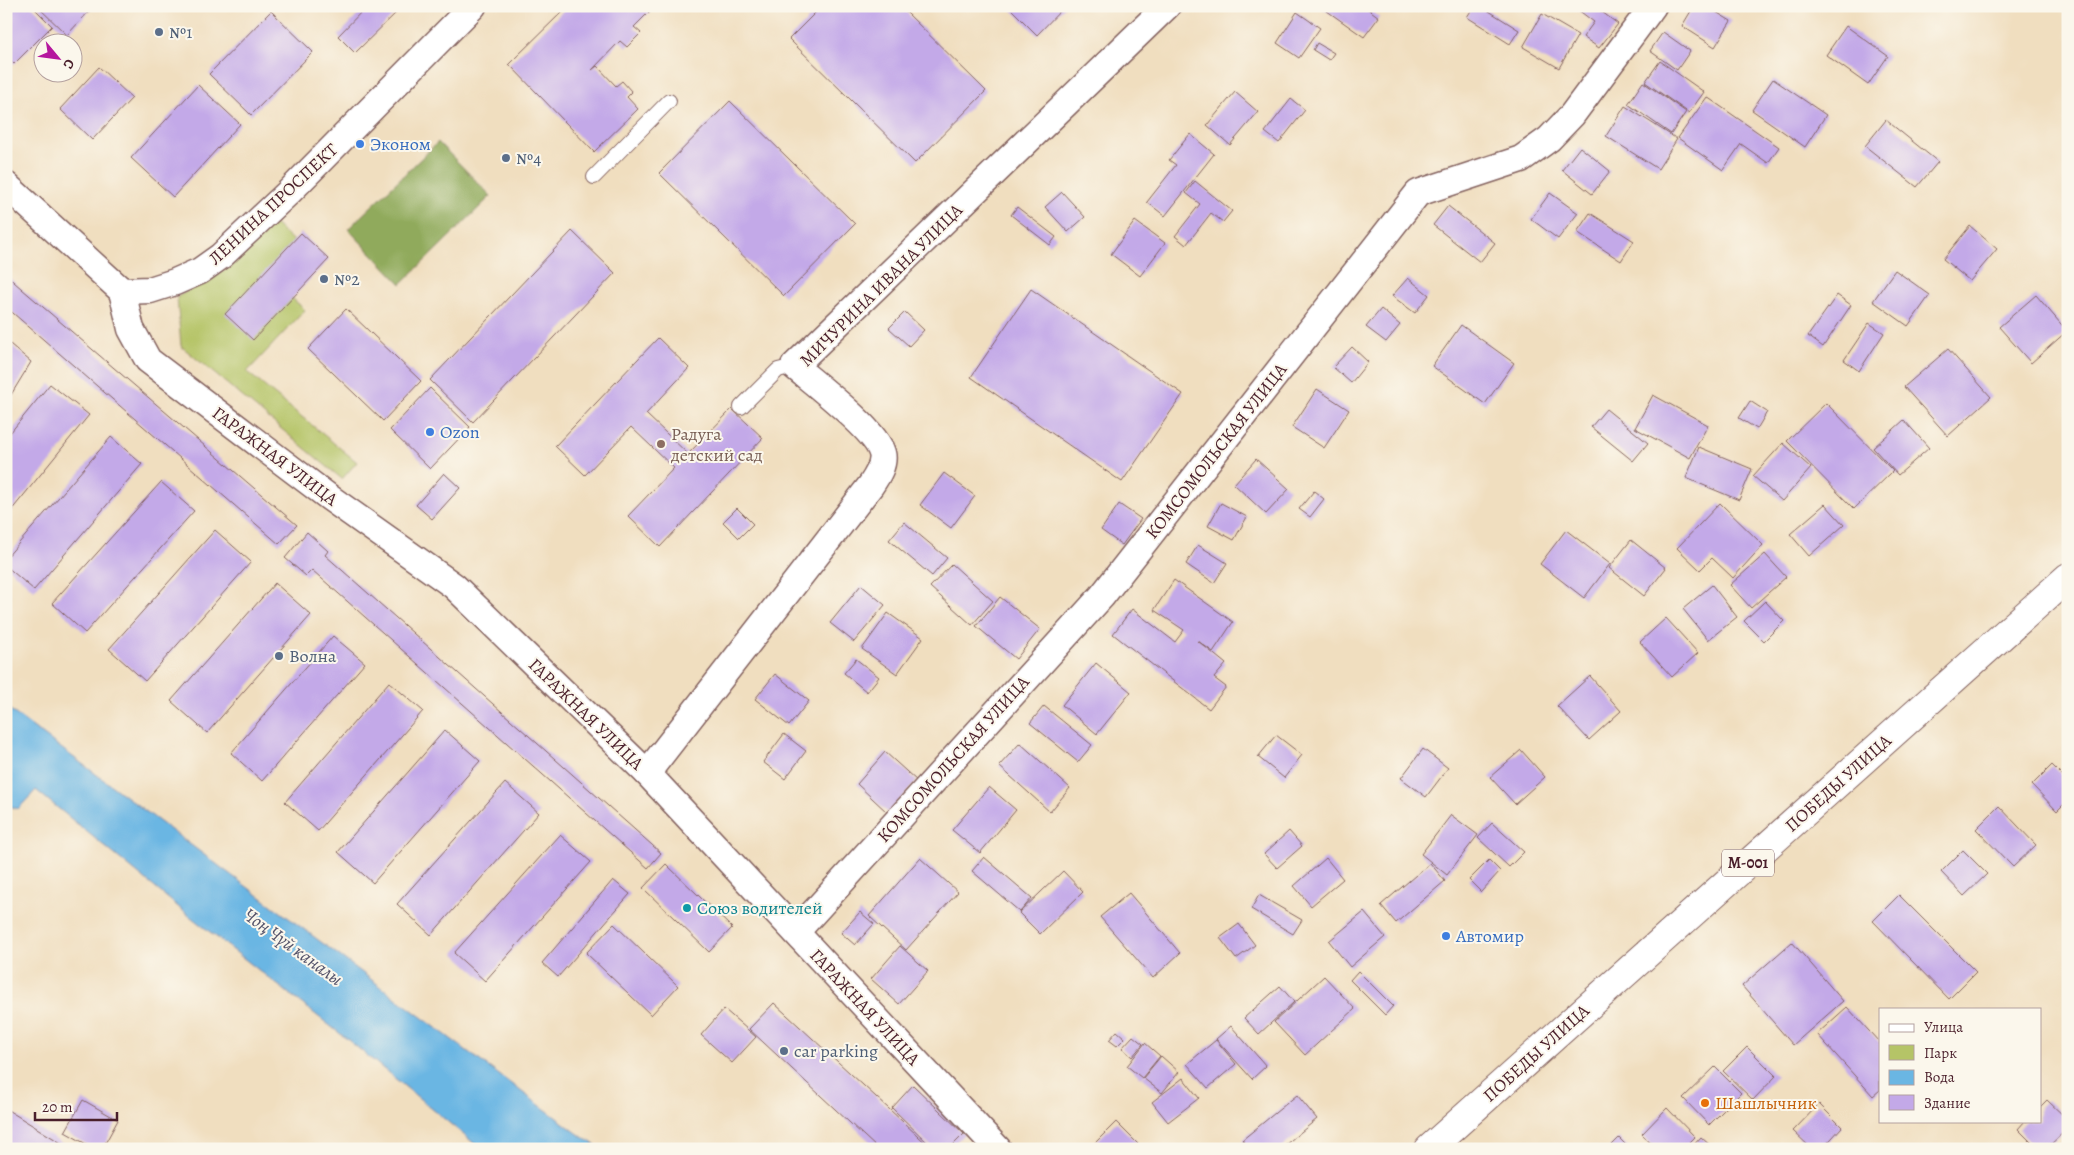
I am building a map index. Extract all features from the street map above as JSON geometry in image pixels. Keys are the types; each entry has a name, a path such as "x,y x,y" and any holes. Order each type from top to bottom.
{"main road":[{"name":"ПОБЕДЫ УЛИЦА","path":"1429,1149 2068,577"}],"street":[{"name":"ЛЕНИНА ПРОСПЕКТ","path":"122,291 150,290 175,282 200,271 221,256 289,192 473,6"},
{"name":"МИЧУРИНА ИВАНА УЛИЦА","path":"647,773 880,471 883,454 877,441 866,429 794,366 1167,6"},
{"name":"КОМСОМОЛЬСКАЯ УЛИЦА","path":"796,932 1102,596 1418,194 1521,159 1549,139 1572,116 1653,6"},
{"path":"6,185 122,291"},
{"name":"ГАРАЖНАЯ УЛИЦА","path":"122,291 131,329 148,360 330,498 454,586 647,773 998,1149"}],"lane":[{"path":"594,177 669,101"},
{"path":"741,407 778,370 794,366"}],"green space":[{"path":"438,142 491,196 401,284 348,229"},
{"path":"271,221 308,254 280,287 305,310 247,372 357,462 342,479 181,346 177,297 231,266"}],"water":[{"name":"Чоң Чүй каналы","path":"6,707 601,1149 481,1149 347,1039 187,914 36,790 18,809 6,805"}],"building":[{"path":"6,6 32,6 52,26 46,32 32,32 32,46 14,64 6,56"},
{"path":"37,6 94,6 70,32 64,32"},
{"path":"367,6 403,6 355,53 338,36"},
{"path":"568,6 655,6 634,27 641,33 627,47 620,41 592,70 597,66 616,86 622,81 632,92 627,97 638,109 594,152 509,64"},
{"path":"822,6 900,6 986,91 915,163 789,39"},
{"path":"1008,6 1065,6 1037,35"},
{"path":"1320,6 1364,6 1379,17 1364,37"},
{"path":"1474,6 1481,6 1519,30 1510,44 1467,17"},
{"path":"1573,6 1594,6 1618,24 1599,48 1583,37 1594,22"},
{"path":"1694,6 1706,6 1731,21 1715,47 1682,26"},
{"path":"271,11 313,52 251,115 209,74"},
{"path":"1297,12 1320,28 1299,58 1277,43"},
{"path":"1542,14 1578,35 1559,68 1523,47"},
{"path":"1846,26 1888,56 1868,85 1826,55"},
{"path":"1663,32 1690,51 1677,70 1650,51"},
{"path":"1317,43 1334,53 1329,60 1313,50"},
{"path":"1660,61 1704,92 1689,113 1645,82"},
{"path":"99,67 132,98 92,140 60,109"},
{"path":"1773,79 1826,115 1805,147 1752,110"},
{"path":"1643,82 1686,112 1671,134 1628,104"},
{"path":"198,85 240,124 173,197 131,158"},
{"path":"1235,92 1258,112 1230,145 1207,125"},
{"path":"1707,97 1779,147 1768,163 1741,144 1723,170 1678,138"},
{"path":"1291,99 1305,110 1279,143 1265,132"},
{"path":"730,101 855,224 784,296 659,173"},
{"path":"1625,106 1677,139 1658,169 1606,136"},
{"path":"1886,120 1938,162 1917,187 1865,146"},
{"path":"1190,134 1214,154 1165,216 1147,202 1176,165 1169,160"},
{"path":"1580,147 1610,171 1592,194 1562,170"},
{"path":"1195,181 1232,211 1223,222 1211,213 1186,245 1175,236 1200,204 1186,193"},
{"path":"1062,192 1085,217 1068,232 1045,207"},
{"path":"1550,193 1578,213 1558,239 1531,219"},
{"path":"1448,206 1495,243 1480,262 1433,225"},
{"path":"1017,207 1056,237 1050,245 1011,215"},
{"path":"1590,213 1634,241 1621,261 1577,232"},
{"path":"1135,221 1165,243 1140,276 1111,254"},
{"path":"1970,226 1997,249 1970,281 1943,259"},
{"path":"572,231 615,273 473,422 430,380"},
{"path":"301,233 329,259 253,340 225,314"},
{"path":"1895,270 1930,295 1908,326 1873,301"},
{"path":"6,275 297,525 279,544 6,307"},
{"path":"1408,278 1429,295 1415,313 1392,296"},
{"path":"1031,289 1183,394 1122,482 971,377"},
{"path":"1837,295 1851,305 1823,347 1808,336"},
{"path":"2036,295 2067,331 2031,363 1999,327"},
{"path":"346,309 421,381 383,421 308,349"},
{"path":"1381,309 1400,325 1386,342 1366,327"},
{"path":"905,312 924,330 909,346 889,328"},
{"path":"1869,323 1884,333 1859,371 1844,360"},
{"path":"1461,325 1514,363 1485,404 1432,366"},
{"path":"658,338 689,368 646,414 688,454 732,409 763,438 660,547 628,516 674,468 631,427 585,475 555,446"},
{"path":"10,344 31,362 6,403 6,353"},
{"path":"1352,347 1368,362 1351,383 1333,367"},
{"path":"1948,349 1991,397 1948,436 1904,387"},
{"path":"50,384 89,415 6,517 6,438"},
{"path":"430,388 470,427 430,469 390,430"},
{"path":"1317,389 1349,410 1324,448 1292,427"},
{"path":"1653,395 1708,425 1690,458 1635,428"},
{"path":"1750,401 1767,412 1757,429 1739,418"},
{"path":"1826,403 1893,471 1854,509 1787,441"},
{"path":"1606,409 1648,443 1633,461 1591,427"},
{"path":"1904,420 1929,448 1898,475 1873,448"},
{"path":"111,437 142,464 34,590 6,566 6,558"},
{"path":"1783,443 1811,468 1782,501 1753,476"},
{"path":"1699,447 1752,469 1739,500 1686,478"},
{"path":"1256,459 1289,489 1266,514 1234,484"},
{"path":"444,473 460,488 432,519 416,505"},
{"path":"944,473 975,496 951,528 920,505"},
{"path":"161,482 194,511 85,633 52,603"},
{"path":"1314,491 1324,499 1310,517 1299,509"},
{"path":"1221,503 1247,517 1234,540 1208,526"},
{"path":"1720,503 1763,545 1733,578 1712,558 1700,570 1677,548"},
{"path":"1119,504 1141,519 1122,545 1101,530"},
{"path":"1825,504 1844,525 1809,556 1790,534"},
{"path":"737,508 753,524 739,538 723,522"},
{"path":"904,522 947,558 932,576 889,540"},
{"path":"215,530 251,562 145,681 109,649"},
{"path":"1566,530 1610,564 1584,598 1540,564"},
{"path":"307,532 328,551 325,555 661,853 648,868 312,570 306,576 285,558"},
{"path":"1631,540 1666,568 1644,596 1609,568"},
{"path":"1198,545 1227,563 1214,583 1186,564"},
{"path":"1765,554 1786,577 1751,608 1730,585"},
{"path":"952,564 993,601 972,625 930,587"},
{"path":"1174,580 1233,622 1213,652 1198,641 1226,664 1214,678 1226,687 1209,709 1113,634 1132,609 1175,642 1184,630 1154,610"},
{"path":"275,583 311,615 207,733 171,701"},
{"path":"861,585 885,605 854,642 830,623"},
{"path":"1712,585 1737,617 1708,640 1683,609"},
{"path":"1000,597 1040,629 1016,659 976,626"},
{"path":"1765,601 1784,621 1764,641 1744,621"},
{"path":"888,613 923,638 897,674 862,649"},
{"path":"1666,618 1698,653 1672,677 1640,642"},
{"path":"333,636 365,663 262,781 231,753"},
{"path":"856,659 879,677 867,692 844,673"},
{"path":"1096,663 1131,692 1097,734 1062,705"},
{"path":"775,674 809,701 789,726 755,699"},
{"path":"1590,676 1621,711 1589,740 1557,706"},
{"path":"389,682 423,711 318,831 285,802"},
{"path":"1044,706 1092,745 1078,762 1030,723"},
{"path":"445,730 480,761 373,883 338,852"},
{"path":"784,734 806,751 785,779 763,762"},
{"path":"1276,735 1302,755 1284,778 1258,757"},
{"path":"1020,743 1070,788 1050,812 999,766"},
{"path":"1423,749 1448,768 1426,797 1401,778"},
{"path":"1521,750 1545,777 1515,804 1490,777"},
{"path":"885,752 917,781 888,813 857,784"},
{"path":"2052,765 2068,781 2068,800 2057,811 2032,785"},
{"path":"505,783 539,813 431,935 397,904"},
{"path":"989,787 1016,810 980,853 952,830"},
{"path":"1999,806 2036,845 2013,867 1976,829"},
{"path":"1451,815 1478,835 1447,875 1421,854"},
{"path":"1492,823 1524,852 1509,867 1478,838"},
{"path":"1289,831 1302,846 1277,868 1264,854"},
{"path":"560,835 591,862 485,981 454,953"},
{"path":"1963,850 1987,874 1964,896 1941,872"},
{"path":"984,857 1032,898 1020,912 972,871"},
{"path":"920,858 958,892 906,950 869,916"},
{"path":"1326,858 1343,879 1311,906 1294,886"},
{"path":"1489,860 1500,871 1481,892 1469,880"},
{"path":"1430,863 1445,881 1396,923 1381,905"},
{"name":"Союз водителей","path":"666,864 732,928 709,952 643,888"},
{"path":"1063,871 1083,892 1040,934 1019,913"},
{"path":"613,880 630,894 558,977 542,963"},
{"path":"1129,893 1180,953 1153,978 1100,917"},
{"path":"1259,895 1302,920 1293,934 1251,909"},
{"path":"1899,895 1976,972 1949,999 1873,921"},
{"path":"860,912 874,924 855,945 841,933"},
{"path":"1364,912 1385,937 1350,967 1329,941"},
{"path":"614,924 678,986 651,1015 586,953"},
{"path":"1239,924 1255,945 1236,959 1220,938"},
{"path":"1792,942 1843,1001 1793,1045 1742,986"},
{"path":"900,946 928,971 899,1004 871,979"},
{"path":"1358,971 1393,1006 1385,1015 1350,980"},
{"path":"1324,976 1355,1009 1305,1055 1274,1022"},
{"path":"1280,986 1294,1002 1259,1034 1244,1018"},
{"path":"774,1003 932,1149 878,1149 749,1029"},
{"path":"1847,1007 1879,1042 1879,1091 1873,1096 1817,1034"},
{"path":"724,1009 756,1037 732,1063 701,1035"},
{"path":"1231,1026 1266,1066 1252,1079 1216,1039"},
{"path":"1117,1031 1125,1038 1117,1046 1109,1040"},
{"path":"1133,1036 1143,1044 1132,1057 1122,1048"},
{"path":"1216,1040 1236,1064 1208,1088 1187,1064"},
{"path":"1145,1043 1160,1056 1142,1078 1127,1066"},
{"path":"1747,1047 1776,1076 1753,1100 1723,1071"},
{"path":"1161,1056 1179,1072 1162,1093 1143,1078"},
{"path":"1715,1067 1741,1093 1709,1125 1683,1098"},
{"path":"1183,1078 1199,1098 1168,1122 1152,1102"},
{"path":"913,1085 964,1134 949,1149 934,1149 892,1108"},
{"path":"1297,1095 1317,1119 1280,1149 1249,1149 1242,1140"},
{"path":"83,1100 118,1120 102,1149 95,1149 65,1132"},
{"path":"2047,1100 2068,1120 2068,1128 2046,1149 2038,1149 2018,1129 2024,1122 2042,1122 2042,1105"},
{"path":"1819,1104 1842,1127 1822,1149 1812,1149 1793,1131"},
{"path":"1667,1108 1695,1137 1683,1149 1656,1149 1642,1134"},
{"path":"6,1109 66,1146 65,1149 6,1149"},
{"path":"1116,1122 1143,1149 1089,1149"},
{"path":"1701,1137 1714,1149 1690,1149"},
{"path":"1619,1138 1630,1149 1608,1149"}],"place":[{"name":"№1","path":"159,32"},
{"name":"Эконом","path":"360,144"},
{"name":"№4","path":"506,158"},
{"name":"№2","path":"324,279"},
{"name":"Ozon","path":"430,432"},
{"name":"Радуга детский сад","path":"661,444"},
{"name":"Волна","path":"279,656"},
{"name":"Союз водителей","path":"687,908"},
{"name":"Автомир","path":"1446,936"},
{"name":"car parking","path":"784,1051"},
{"name":"Шашлычник","path":"1705,1103"}]}
